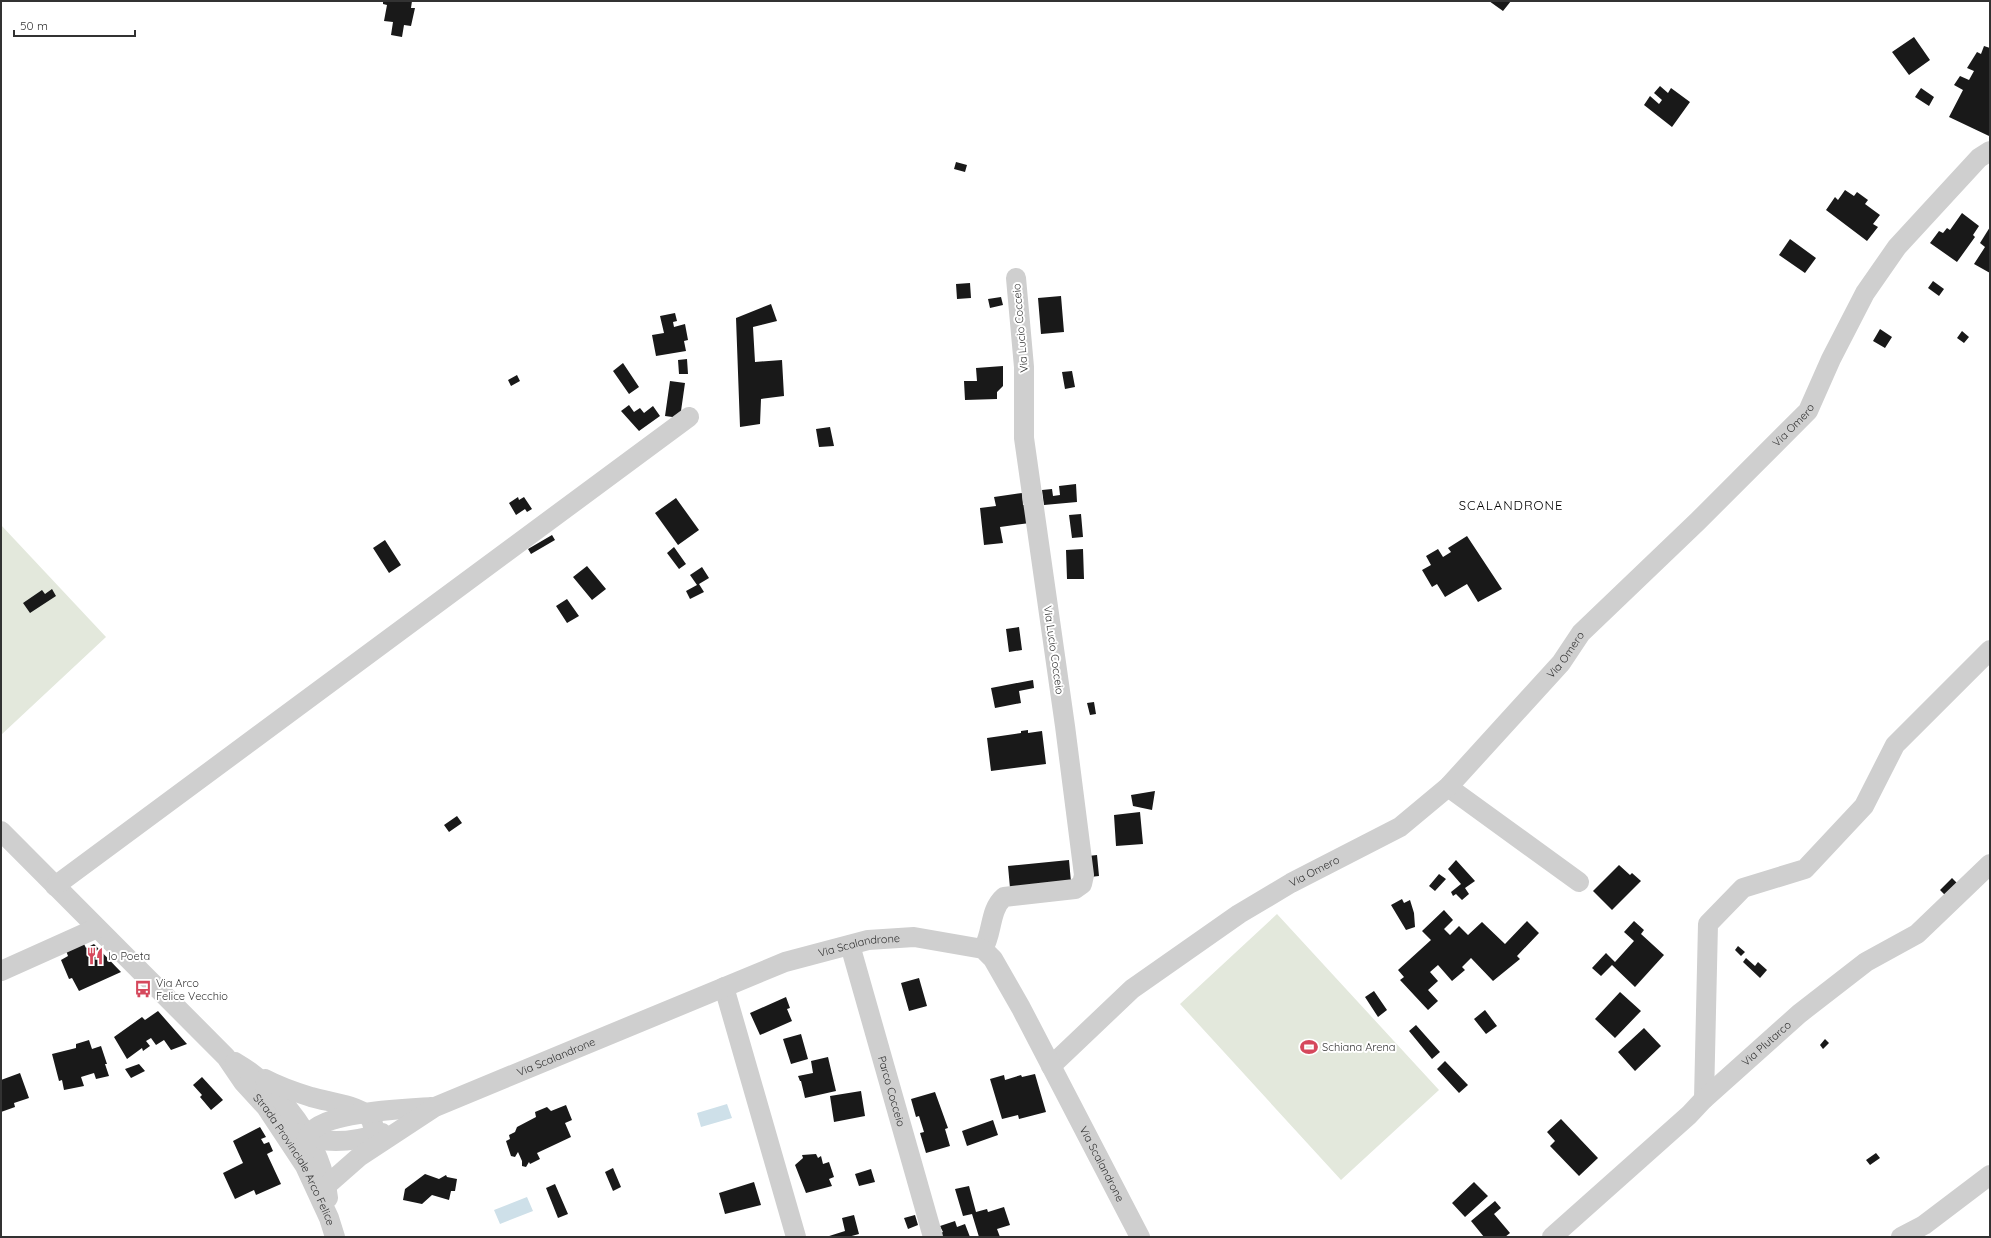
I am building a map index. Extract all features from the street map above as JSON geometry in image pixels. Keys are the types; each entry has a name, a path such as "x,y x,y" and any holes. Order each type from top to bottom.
{"street":[{"name":"Via Omero","path":"1051,1066 1132,989 1239,914 1291,883 1400,827 1448,787 1561,663 1580,632 1698,521 1808,411 1831,359 1865,293 1897,247 1979,158 1990,151"},
{"name":"Via Lucio Cocceio","path":"983,949 987,942 995,909 1004,897 1075,889 1082,884 1084,875 1066,726 1024,438 1024,367 1016,278"},
{"path":"55,886 689,418"},
{"path":"1704,1099 1708,924 1743,888 1806,869 1864,806 1895,744 1990,650"},
{"path":"1448,787 1579,882"},
{"path":"1,831 226,1057"},
{"name":"Via Plutarco","path":"1552,1237 1689,1115 1704,1099 1798,1014 1866,962 1917,934 1990,864"},
{"path":"1,971 97,928"},
{"name":"Via Scalandrone","path":"435,1107 785,962 868,940 914,937 983,949 993,959 1051,1066 1136,1232"},
{"name":"Parco Cocceio","path":"850,945 933,1237"},
{"path":"724,987 796,1237"},
{"name":"Strada Provinciale Arco Felice","path":"226,1057 253,1072 278,1098 307,1137 317,1156 326,1186 329,1218"},
{"name":"Strada Provinciale Arco Felice","path":"226,1057 243,1082 266,1108 305,1166 329,1218"},
{"path":"253,1072 281,1087 312,1097 347,1104 366,1112 374,1124 372,1136 368,1145 359,1157"},
{"path":"305,1166 307,1137 324,1122 366,1112 435,1107"},
{"path":"326,1186 359,1157 435,1107"},
{"path":"266,1108 294,1131 307,1137 329,1142 372,1136 406,1125"},
{"path":"1901,1237 1924,1225 1990,1176"},
{"path":"329,1218 335,1237"}],"shaded area":[{"path":"1,525 106,637 1,735"},
{"name":"Schiana Arena","path":"1277,914 1439,1090 1341,1180 1180,1004"},
{"path":"727,1104 732,1118 701,1127 697,1113"},
{"path":"527,1197 533,1211 500,1224 494,1210"}],"building":[{"path":"383,1 412,1 411,8 415,8 411,26 404,25 402,37 391,35 393,22 384,21 387,5 383,4"},
{"path":"1489,1 1511,1 1503,11"},
{"path":"1914,37 1930,60 1909,75 1892,52"},
{"path":"1984,46 1990,48 1989,136 1949,117 1963,90 1954,85 1960,76 1969,80 1974,71 1967,68 1977,52 1981,54"},
{"path":"1660,86 1668,93 1671,88 1690,102 1672,127 1644,105 1650,96 1659,104 1662,100 1654,93"},
{"path":"1921,88 1934,97 1929,106 1915,97"},
{"path":"956,162 967,165 965,172 954,169"},
{"path":"1845,190 1854,196 1857,192 1868,200 1865,204 1880,215 1873,224 1878,227 1867,241 1826,210 1835,197 1838,200"},
{"path":"1962,213 1979,226 1973,235 1975,237 1957,262 1930,243 1939,231 1943,233 1947,228 1950,230"},
{"path":"1990,227 1990,273 1974,264 1985,247 1980,243"},
{"path":"1790,239 1816,258 1805,273 1779,255"},
{"path":"1933,281 1944,289 1939,296 1928,288"},
{"path":"970,283 971,298 957,299 956,284"},
{"path":"1061,296 1064,332 1041,334 1038,298"},
{"path":"1001,297 1003,305 990,308 988,299"},
{"path":"771,304 777,321 753,327 755,362 782,360 784,396 761,399 760,424 740,427 736,318"},
{"path":"675,313 677,321 673,322 674,327 685,324 688,340 684,341 686,351 656,356 652,335 664,333 660,316"},
{"path":"1880,329 1892,337 1885,348 1873,341"},
{"path":"1962,331 1969,337 1964,343 1957,338"},
{"path":"687,359 688,374 679,374 678,360"},
{"path":"623,363 639,387 629,394 613,371"},
{"path":"1003,366 1003,386 997,392 997,399 965,400 964,381 977,381 976,368"},
{"path":"1072,371 1075,387 1065,389 1062,372"},
{"path":"517,375 520,381 511,386 508,380"},
{"path":"670,381 685,383 680,418 665,416"},
{"path":"629,405 634,412 640,408 644,413 653,406 660,416 639,431 621,411"},
{"path":"830,427 834,446 819,447 816,429"},
{"path":"1076,484 1077,502 1044,505 1042,490 1052,489 1053,496 1060,495 1059,486"},
{"path":"1022,493 1023,505 1027,505 1030,523 1000,527 1003,543 984,545 980,508 996,506 994,497"},
{"path":"518,497 519,500 524,497 532,509 527,512 525,509 516,515 509,503"},
{"path":"676,498 699,530 678,545 655,513"},
{"path":"1081,514 1083,537 1072,538 1069,515"},
{"path":"552,535 555,540 531,554 528,549"},
{"path":"1467,536 1502,589 1478,602 1467,584 1445,597 1437,584 1432,587 1422,570 1431,565 1426,556 1438,549 1443,557 1451,552 1448,548"},
{"path":"385,540 401,565 389,573 373,548"},
{"path":"674,547 686,564 679,569 667,553"},
{"path":"1083,549 1084,579 1067,579 1066,550"},
{"path":"587,566 606,589 592,600 573,577"},
{"path":"702,567 709,578 699,584 704,592 690,599 686,591 697,585 690,575"},
{"path":"52,589 56,596 30,613 23,603 42,590 45,594"},
{"path":"567,599 579,616 567,623 556,606"},
{"path":"1019,627 1022,650 1009,652 1006,629"},
{"path":"1033,680 1034,688 1019,691 1021,703 995,708 991,688"},
{"path":"1094,702 1096,714 1090,715 1087,703"},
{"path":"1028,730 1028,733 1042,731 1046,764 991,771 987,738 1021,733 1021,731"},
{"path":"1155,791 1152,810 1133,806 1131,795"},
{"path":"1140,812 1143,844 1116,846 1114,815"},
{"path":"457,816 462,823 449,832 444,825"},
{"path":"1097,855 1099,876 1090,877 1088,856"},
{"path":"1069,860 1071,882 1010,888 1008,866"},
{"path":"1456,860 1475,881 1465,888 1469,894 1462,900 1456,894 1453,896 1451,892 1461,884 1448,869"},
{"path":"1619,865 1630,875 1632,873 1641,881 1612,910 1593,891"},
{"path":"1439,874 1446,879 1435,891 1429,886"},
{"path":"1952,878 1959,885 1945,895 1940,890"},
{"path":"1402,899 1404,903 1410,900 1414,913 1415,927 1406,930 1391,905"},
{"path":"1444,910 1453,920 1444,929 1450,935 1459,926 1468,935 1482,922 1505,944 1527,921 1539,933 1517,956 1520,959 1493,981 1471,958 1462,967 1465,970 1452,981 1438,965 1430,972 1438,981 1428,990 1438,1001 1428,1010 1400,980 1404,977 1398,970 1431,940 1422,931"},
{"path":"1634,921 1644,930 1641,934 1664,955 1635,987 1612,965 1601,976 1592,968 1606,953 1615,962 1634,941 1624,932"},
{"path":"82,940 86,948 94,944 121,972 79,991 72,978 69,979 61,960 68,956 65,948"},
{"path":"1738,946 1745,952 1741,956 1735,950"},
{"path":"1746,958 1755,966 1758,962 1767,970 1760,978 1743,962"},
{"path":"919,978 927,1006 909,1011 901,983"},
{"path":"1374,991 1387,1010 1378,1017 1365,997"},
{"path":"1620,992 1641,1011 1615,1038 1595,1019"},
{"path":"786,997 790,1008 787,1009 792,1021 760,1035 750,1013"},
{"path":"1485,1010 1497,1026 1486,1034 1474,1019"},
{"path":"158,1011 187,1044 171,1050 164,1040 156,1045 151,1038 146,1041 150,1046 143,1051 142,1048 127,1059 114,1037 142,1017 145,1020"},
{"path":"1416,1025 1440,1052 1432,1059 1409,1031"},
{"path":"1644,1028 1661,1046 1635,1071 1618,1052"},
{"path":"801,1034 808,1059 791,1064 783,1039"},
{"path":"1825,1039 1829,1043 1823,1049 1820,1045"},
{"path":"89,1040 92,1049 101,1046 109,1076 96,1079 94,1073 81,1077 84,1086 64,1090 62,1080 59,1081 52,1054 76,1048 76,1044"},
{"path":"828,1057 836,1091 805,1098 801,1081 798,1076 813,1073 811,1061"},
{"path":"1445,1061 1468,1085 1459,1093 1437,1069"},
{"path":"139,1064 145,1071 131,1078 125,1069"},
{"path":"20,1073 29,1098 14,1103 15,1107 1,1112 1,1080"},
{"path":"1035,1074 1046,1112 1019,1119 1018,1115 1002,1119 990,1079 1004,1075 1005,1080 1021,1075 1022,1077"},
{"path":"202,1077 223,1100 211,1110 200,1097 202,1095 193,1085"},
{"path":"861,1091 865,1116 834,1122 830,1096"},
{"path":"935,1092 948,1128 945,1129 950,1146 926,1153 920,1133 924,1132 919,1116 916,1117 911,1099"},
{"path":"566,1105 572,1120 565,1123 571,1137 537,1153 540,1159 530,1164 529,1162 526,1167 522,1166 522,1161 518,1152 515,1157 511,1156 506,1141 510,1139 509,1135 515,1132 517,1127 536,1117 535,1112 547,1107 551,1111"},
{"path":"1561,1119 1598,1158 1579,1176 1550,1146 1555,1141 1547,1132"},
{"path":"993,1120 998,1135 967,1146 962,1131"},
{"path":"260,1127 266,1137 261,1139 264,1144 269,1142 273,1151 267,1154 281,1184 256,1195 254,1190 235,1199 223,1173 243,1163 233,1141"},
{"path":"1876,1153 1880,1158 1870,1165 1866,1160"},
{"path":"816,1154 818,1158 821,1156 823,1164 829,1162 834,1177 829,1179 832,1186 806,1193 795,1165 803,1158 802,1155"},
{"path":"613,1168 621,1187 613,1191 605,1172"},
{"path":"871,1169 875,1182 859,1186 855,1174"},
{"path":"425,1174 439,1179 446,1175 447,1177 457,1179 455,1191 451,1191 449,1200 432,1195 422,1204 403,1200 405,1189"},
{"path":"754,1182 761,1205 725,1214 719,1193"},
{"path":"1474,1182 1488,1196 1465,1217 1452,1203"},
{"path":"555,1184 568,1214 558,1218 546,1188"},
{"path":"969,1186 976,1212 987,1209 988,1212 1004,1207 1010,1225 997,1229 1000,1237 979,1237 972,1214 963,1216 955,1189"},
{"path":"1495,1201 1501,1208 1494,1214 1510,1233 1505,1237 1484,1237 1471,1221"},
{"path":"854,1215 859,1234 848,1237 826,1237 845,1231 842,1218"},
{"path":"915,1215 918,1225 908,1229 904,1218"},
{"path":"955,1221 957,1227 965,1224 970,1237 941,1237 939,1234 943,1232 940,1226"}],"place":[{"name":"Io Poeta","path":"95,956"},
{"name":"Via Arco Felice Vecchio","path":"143,989"},
{"name":"Schiana Arena","path":"1309,1047"}],"district":[{"name":"SCALANDRONE","path":"1511,505"}]}
